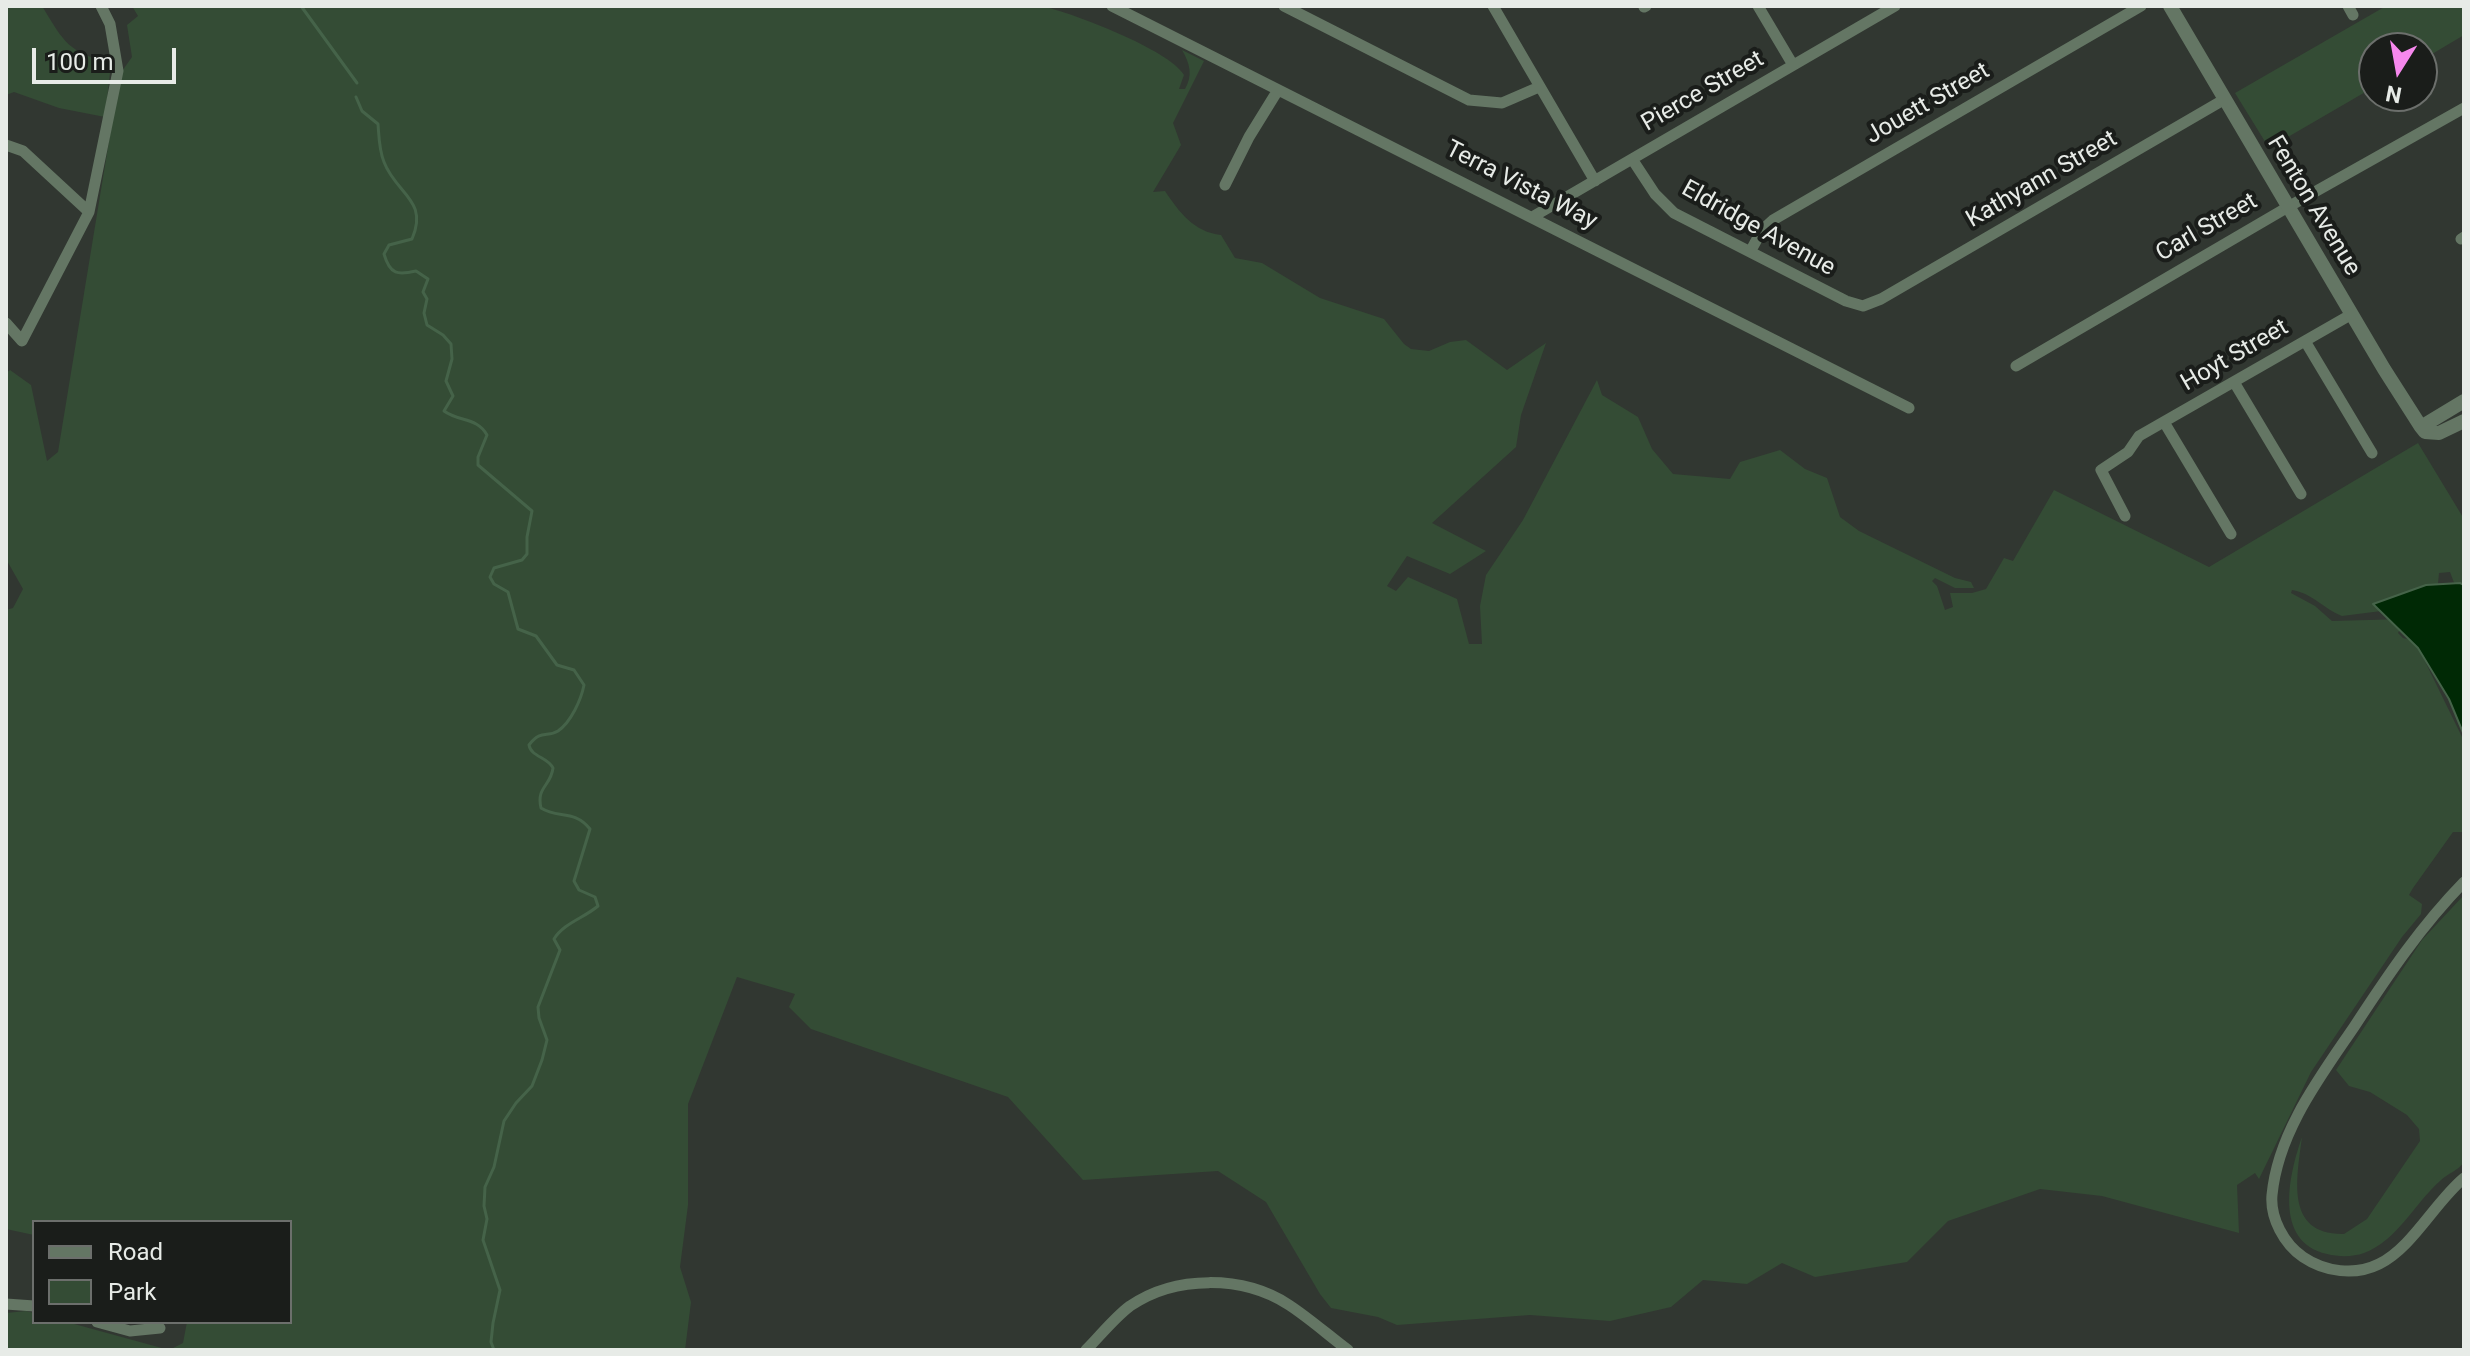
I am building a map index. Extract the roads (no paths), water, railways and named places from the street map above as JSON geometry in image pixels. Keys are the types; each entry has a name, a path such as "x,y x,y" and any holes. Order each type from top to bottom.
{"street":[{"path":"6,323 22,341 89,212 118,71 110,24 101,6"},
{"name":"Terra Vista Way","path":"1112,6 1534,216 1909,408"},
{"path":"1284,6 1469,100 1502,103 1539,87"},
{"path":"1493,6 1595,181"},
{"path":"1758,6 1793,65"},
{"name":"Pierce Street","path":"1534,216 1895,6"},
{"name":"Jouett Street","path":"1750,252 1762,230 1773,220 2141,6"},
{"name":"Fenton Avenue","path":"2170,6 2421,427"},
{"path":"1225,185 1249,137 1278,90"},
{"name":"Kathyann Street","path":"1881,299 2225,99"},
{"name":"Carl Street","path":"2016,366 2464,108"},
{"path":"6,145 23,151 89,212"},
{"name":"Eldridge Avenue","path":"1632,159 1655,194 1674,213 1846,301 1863,306 1881,299"},
{"name":"Hoyt Street","path":"2125,516 2101,470 2128,452 2139,436 2352,314"},
{"path":"2305,341 2372,453"},
{"path":"2234,382 2301,494"},
{"path":"2464,401 2421,427 2430,434 2439,433 2464,421"},
{"path":"2164,422 2231,534"},
{"path":"2464,882 2420,929 2310,1092 2276,1172 2272,1197 2274,1216 2287,1241 2299,1255 2313,1264 2333,1270 2356,1271 2378,1265 2393,1255 2464,1178"},
{"path":"1086,1350 1129,1307 1158,1291 1199,1282 1242,1285 1287,1303 1348,1350"},
{"path":"6,1304 32,1306"},
{"path":"104,1324 130,1331 160,1328"}],"waterway":[{"path":"301,6 357,83"},
{"path":"356,97 362,111 378,124 384,162 414,206 416,226 412,239 389,245 384,254 392,270 404,273 416,271 428,279 423,292 427,299 424,313 427,325 451,344 452,359 446,381 453,396 444,411 483,429 487,435 478,465 532,511 527,554 522,560 494,568 490,577 494,584 508,592 518,629 536,636 557,665 574,670 584,685 575,710 563,727 537,737 529,745 553,768 540,795 541,808 572,816 590,829 574,881 579,890 595,897 598,906 563,929 554,939 560,950 538,1007 547,1040 542,1060 532,1086 504,1121 494,1167 485,1187 487,1219 483,1240 500,1290 491,1342 494,1350"}]}
